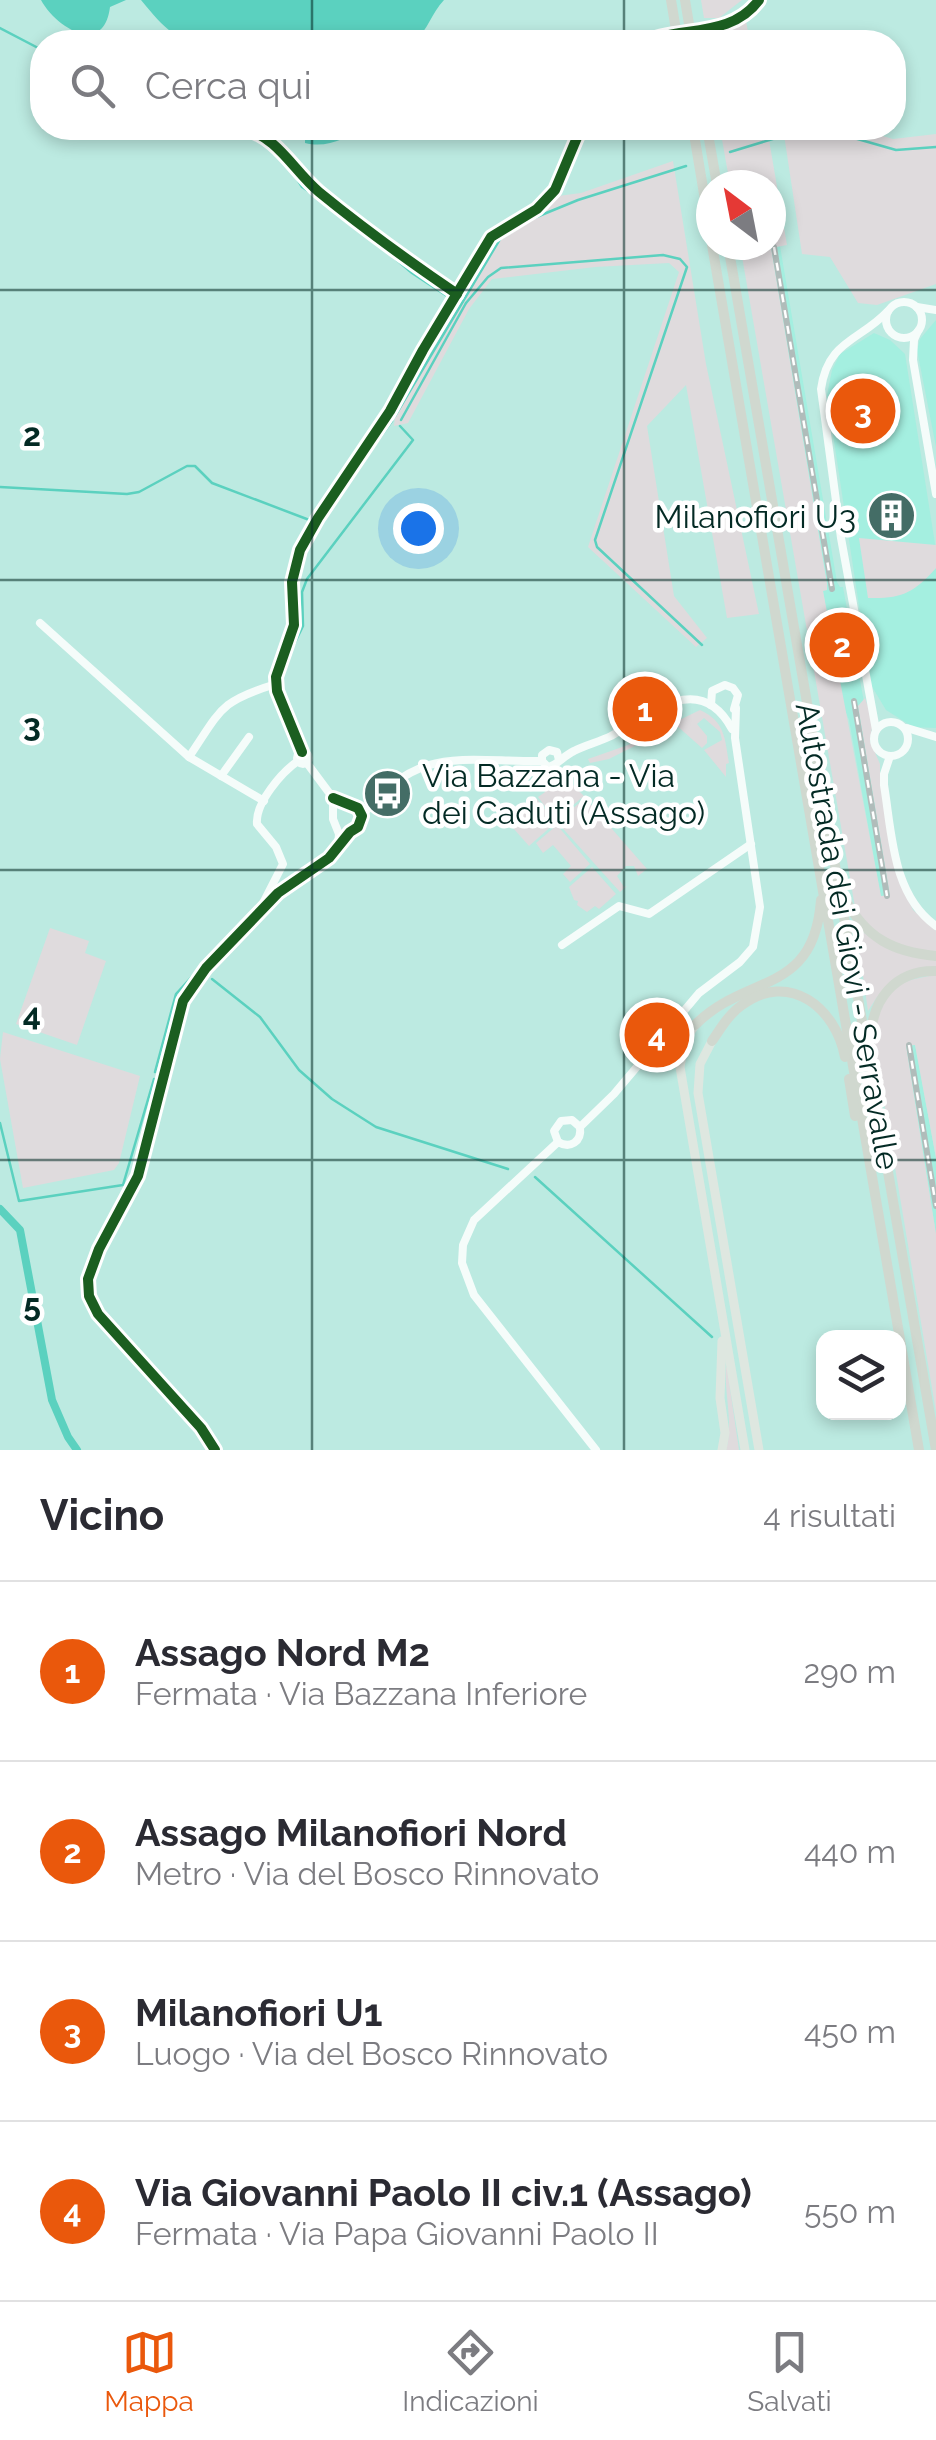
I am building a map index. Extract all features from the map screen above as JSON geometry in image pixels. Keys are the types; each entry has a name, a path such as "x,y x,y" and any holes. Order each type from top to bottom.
{"highway":[{"path":"671,0 676,30"},
{"path":"685,0 690,30"},
{"path":"694,140 699,170"},
{"path":"709,140 715,170"},
{"name":"Autostrada dei Giovi - Serravalle","path":"715,260 919,1450"},
{"name":"Autostrada dei Giovi - Serravalle","path":"731,260 936,1450"},
{"path":"694,1025 716,1006 787,974 807,954 818,922 822,884"},
{"path":"840,890 862,927 876,939 903,951 936,956"},
{"path":"870,1071 871,1022 882,994 904,977 922,971 936,972"},
{"path":"712,1041 736,1009 760,995 792,994 822,1009 842,1041 855,1117 876,1197"}],"main road":[{"path":"694,1025 681,1052 680,1067 745,1450"},
{"path":"712,1041 699,1068 699,1097 762,1450"},
{"path":"722,1318 722,1450"}],"street":[{"path":"701,30 742,18 760,0"},
{"path":"362,816 351,804 334,798 302,759 276,684 278,664 295,618 295,564 309,532 390,411 422,350 492,237 537,210 556,190 576,140"},
{"path":"860,332 901,302 936,311"},
{"path":"916,307 922,316 912,360 936,494"},
{"path":"888,311 885,320 912,360"},
{"path":"904,727 908,736 900,754 890,756 876,747 821,400 822,379 833,355 850,337 872,328 908,338 936,311"},
{"path":"40,623 189,758 264,801"},
{"path":"189,758 221,709 235,697 276,684"},
{"path":"580,1127 572,1120 561,1121 554,1130 558,1142 566,1146 575,1143 580,1127 614,1094 699,992 740,962 753,947 760,907 734,733 738,695 725,684 712,691 711,705"},
{"path":"215,1450 201,1428 98,1314 86,1286 99,1248 138,1176 183,1001 206,968 287,886 329,858 358,828 374,799 429,762 542,760 549,750 557,752 559,760 669,702 693,698 721,713 734,733"},
{"path":"869,700 894,722 932,736"},
{"path":"721,713 736,708"},
{"path":"876,730 884,723 894,722"},
{"path":"906,746 932,736"},
{"path":"222,776 249,737"},
{"path":"890,756 884,785 899,868 908,895 924,916 936,924"},
{"path":"259,913 283,864 255,818 264,801 302,759"},
{"path":"334,798 338,846"},
{"path":"334,811 374,799"},
{"path":"338,828 350,832"},
{"path":"562,946 619,906 649,914 750,844"},
{"path":"558,1142 474,1220 463,1245 462,1263 474,1296 596,1450"}],"shaded area":[{"path":"41,0 126,0 110,7 100,30 72,30"},
{"path":"141,0 444,0 424,30 166,27"},
{"path":"701,0 742,0 719,18 704,18"},
{"path":"746,21 748,30 724,30"},
{"path":"936,134 936,284 877,305 858,303 830,257 802,254 785,140 906,140"},
{"path":"305,140 339,140 321,144"},
{"path":"722,140 769,140 774,170 727,170"},
{"path":"673,161 706,364 759,614 727,618 686,385 647,426 674,596 707,638 696,647 588,547 679,272 669,263 492,279 469,309 408,423 394,426 396,410 489,247 505,231 558,196 581,193"},
{"path":"743,260 773,260 827,584 823,591 881,896 890,895 858,706 865,698 873,721 870,741 880,764 895,871 913,910 936,930 936,952 910,948 880,935 855,907"},
{"path":"773,260 782,260 837,582 843,587 864,702 860,711 890,896 881,897 849,720 842,703 823,591 827,584"},
{"path":"936,320 936,447 917,350 920,339"},
{"path":"874,333 890,340 905,354 936,550 936,728 913,727 886,710 871,685 827,395 840,354"},
{"path":"859,538 936,545 936,568 906,593 868,598"},
{"path":"700,710 715,720 722,732 729,763 726,777 704,750 722,740 720,732 704,718 697,724 707,736 702,748 676,725 609,759 590,763 588,759 628,745"},
{"path":"561,773 584,796 555,820 538,797 545,792 550,776"},
{"path":"585,798 647,869 638,876 634,866 626,866 617,876 627,886 620,892 557,822"},
{"path":"530,799 537,799 555,823 529,846 506,820"},
{"path":"557,825 590,864 570,882 563,874 571,866 553,845 543,853 536,843"},
{"path":"592,867 616,894 599,909 595,906 587,912 577,905 569,887"},
{"path":"856,927 878,943 936,959 936,968 922,968 877,997 868,1011"},
{"path":"50,928 89,941 85,953 106,961 77,1045 16,1024"},
{"path":"936,975 936,1158 915,1045 906,1046 936,1234 936,1412 873,1036 891,992 908,981"},
{"path":"3,1032 140,1076 114,1170 23,1188 0,1059"},
{"path":"915,1044 936,1158 936,1234 906,1045"},
{"path":"727,1368 739,1450 726,1450"}],"waterway":[{"path":"0,28 30,44"},
{"path":"258,140 286,161 302,187 343,214 412,273 447,296"},
{"path":"730,152 769,140"},
{"path":"861,140 896,150 936,147"},
{"path":"395,416 500,239 534,218 578,200 686,166"},
{"path":"466,303 501,268 663,255 680,259 687,267 595,540 597,547 702,645"},
{"path":"401,420 466,303"},
{"path":"319,522 392,421"},
{"path":"283,667 303,626 302,592 307,579 413,440 400,426"},
{"path":"0,487 127,494 139,492 187,466 195,466 212,483 312,521"},
{"path":"155,1072 176,994 197,971"},
{"path":"212,979 260,1017 299,1070 332,1099 376,1127 508,1169"},
{"path":"0,1123 19,1201 123,1185 154,1079"},
{"path":"535,1177 712,1337"},
{"path":"0,1209 20,1230 52,1400 77,1450"}],"railway":[{"path":"776,260 832,589"},
{"path":"854,701 887,896"},
{"path":"909,1045 936,1206"}],"cycle path":[{"path":"697,30 735,20 759,0"},
{"path":"267,140 319,192 457,294"},
{"path":"302,752 277,691 276,677 294,625 292,582 300,550 390,411 491,237 537,209 555,190 576,140"},
{"path":"215,1450 201,1428 98,1314 89,1296 88,1279 99,1249 138,1176 183,1001 206,968 278,893 329,858 358,827 362,816 358,808 333,798"}],"place":[{"name":"Milanofiori U1","path":"863,411"},
{"name":"Milanofiori U3","path":"891,516"},
{"name":"Assago Milanofiori Nord","path":"842,645"},
{"name":"Assago Nord M2","path":"645,709"},
{"name":"Via Bazzana - Via dei Caduti (Assago)","path":"387,793"},
{"name":"Via Giovanni Paolo II civ.1 (Assago)","path":"657,1035"}]}
